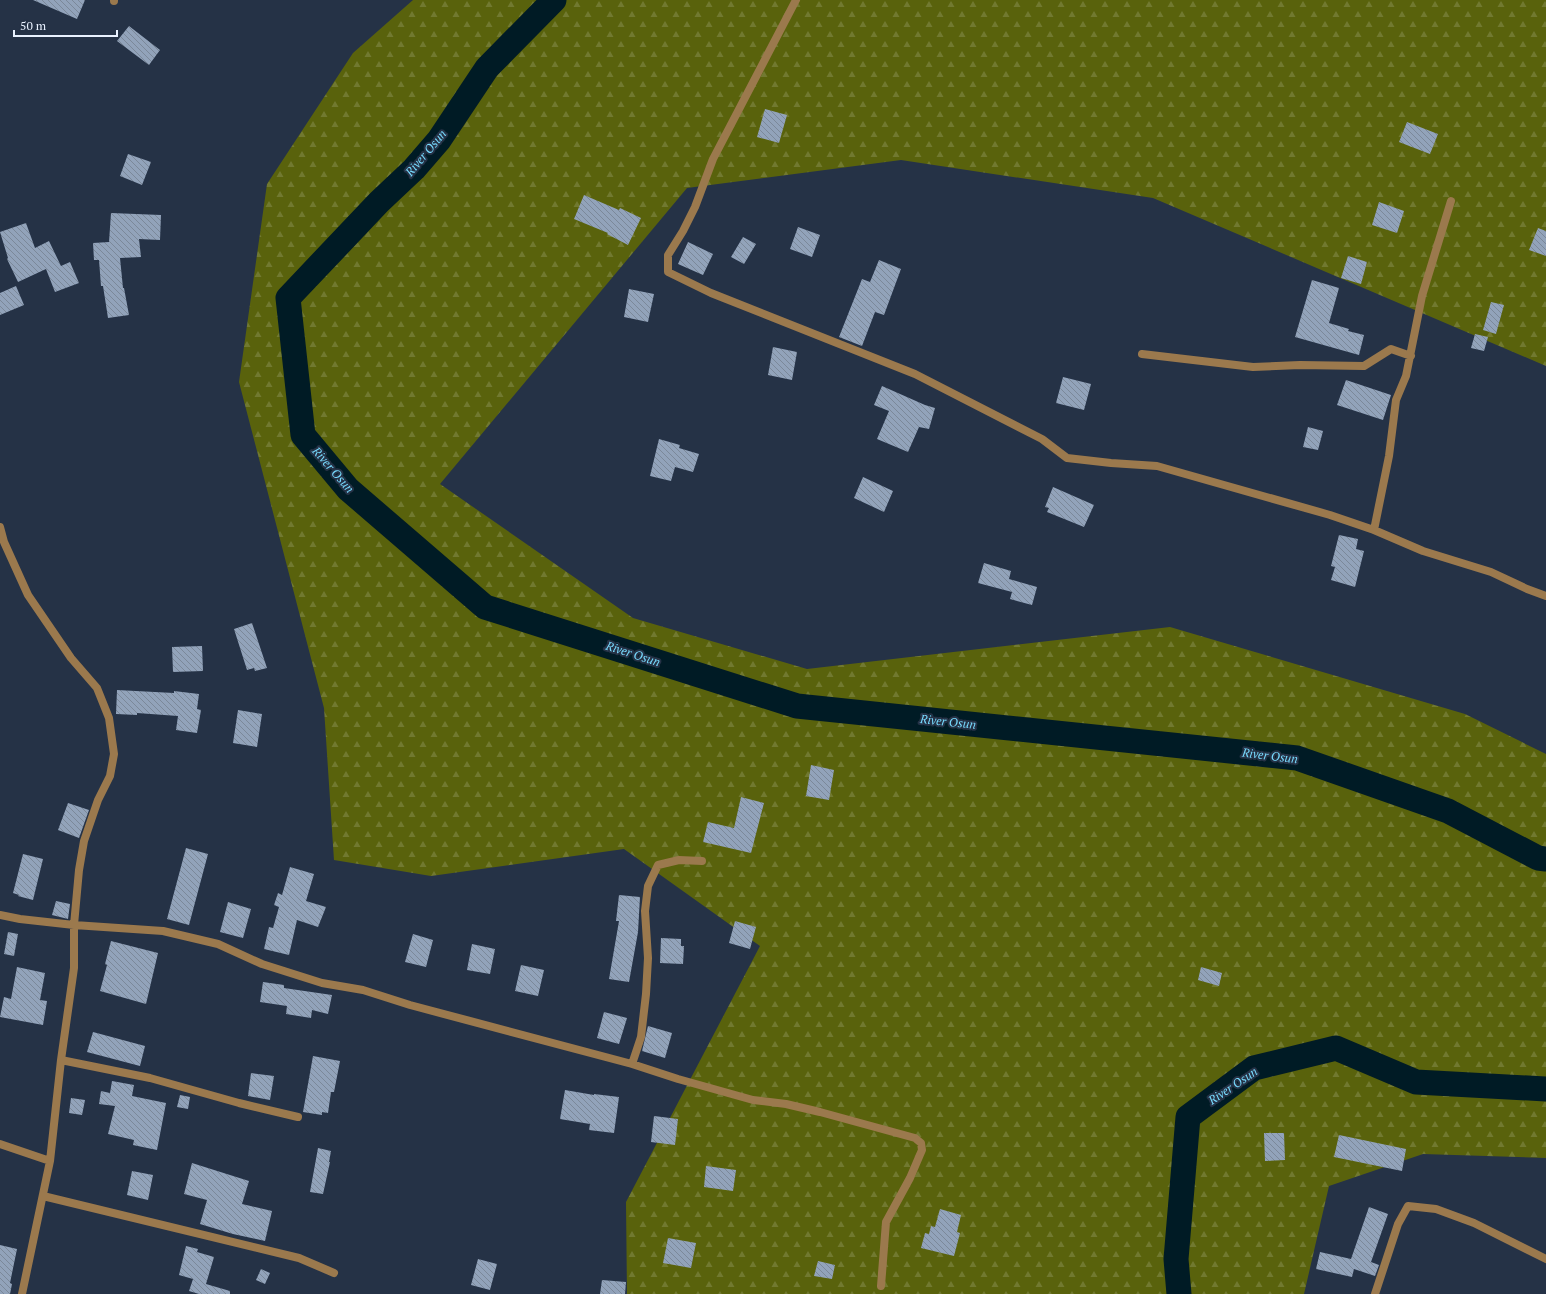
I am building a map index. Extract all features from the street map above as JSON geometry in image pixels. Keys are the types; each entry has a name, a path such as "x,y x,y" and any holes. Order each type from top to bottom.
{"street":[{"path":"796,0 713,159 695,207 668,256 668,272 711,293 915,374 1042,438 1066,458 1157,466 1330,515 1374,530 1423,551 1491,572 1546,596"},
{"path":"1374,530 1389,456 1396,400 1406,376 1422,296 1451,201"},
{"path":"1142,354 1253,367 1300,365 1364,366 1391,348 1410,356"},
{"path":"0,527 4,542 28,595 71,658 97,688 109,718 114,754 110,776 98,800 84,842 76,896 74,968 61,1060 50,1161 44,1196 22,1294"},
{"path":"632,1064 641,1037 646,994 648,958 645,911 648,886 658,865 679,860 702,861"},
{"path":"0,915 20,919 74,925 163,931 218,944 262,964 322,983 363,990 410,1005 632,1064 752,1100 786,1104 880,1127 915,1138 921,1143 922,1150 910,1178 886,1222 881,1286"},
{"path":"61,1060 150,1078 239,1103 298,1117"},
{"path":"0,1144 50,1161"},
{"path":"44,1196 299,1258 334,1273"},
{"path":"1375,1294 1398,1224 1408,1206 1436,1209 1474,1223 1546,1259"}],"green space":[{"path":"413,0 1546,0 1546,366 1153,198 901,160 687,188 440,484 633,618 807,669 1170,627 1465,714 1546,754 1546,1158 1423,1154 1329,1186 1304,1294 627,1294 626,1202 760,946 624,849 431,876 334,860 324,708 239,382 267,184 353,53"}],"building":[{"path":"33,0 85,0 77,19"},
{"path":"129,26 160,50 149,65 117,41"},
{"path":"765,109 787,115 779,143 757,137"},
{"path":"1407,122 1438,134 1430,154 1399,142"},
{"path":"128,154 151,162 142,185 120,176"},
{"path":"584,195 619,210 620,208 641,218 628,245 607,234 608,233 574,219"},
{"path":"1379,202 1404,211 1397,233 1372,225"},
{"path":"111,213 161,215 160,240 139,239 141,257 120,258 123,288 129,315 108,318 103,286 101,286 99,260 94,260 93,243 109,242"},
{"path":"26,223 35,248 49,241 61,266 70,262 79,283 55,292 46,269 18,282 7,259 8,258 0,232"},
{"path":"798,227 820,235 812,257 790,249"},
{"path":"1538,228 1546,231 1546,256 1529,250"},
{"path":"743,237 756,244 744,264 731,257"},
{"path":"688,242 713,254 703,275 678,264"},
{"path":"1348,256 1367,262 1361,284 1341,278"},
{"path":"879,260 901,269 884,315 875,312 862,346 839,337 862,279 870,282"},
{"path":"1312,280 1339,288 1329,323 1349,329 1348,331 1364,335 1359,355 1295,337"},
{"path":"16,286 24,305 0,315 0,293"},
{"path":"629,289 654,294 648,322 624,317"},
{"path":"1491,302 1504,305 1496,334 1483,330"},
{"path":"1475,334 1488,337 1484,351 1471,348"},
{"path":"773,347 797,352 792,380 768,375"},
{"path":"1063,377 1091,384 1084,410 1056,403"},
{"path":"1346,380 1391,395 1383,420 1337,405"},
{"path":"882,386 935,408 929,429 919,427 908,452 877,439 889,411 874,405"},
{"path":"1308,427 1323,431 1318,450 1303,447"},
{"path":"659,439 680,445 679,448 699,454 693,472 675,467 671,481 650,476"},
{"path":"863,477 893,491 884,512 854,498"},
{"path":"1053,487 1094,505 1084,527 1047,512 1049,508 1045,507"},
{"path":"1339,535 1358,539 1356,549 1364,551 1355,587 1331,580 1335,567 1331,566"},
{"path":"984,563 1011,571 1009,579 1037,587 1032,605 1010,599 1012,592 978,583"},
{"path":"252,623 267,668 255,671 254,668 247,670 234,629"},
{"path":"202,646 203,671 173,672 172,647"},
{"path":"117,690 174,693 174,691 199,694 197,709 201,710 197,733 176,730 178,716 137,713 137,715 116,714"},
{"path":"238,710 262,714 257,747 233,743"},
{"path":"811,765 834,770 829,800 806,796"},
{"path":"741,797 764,803 751,853 703,842 708,822 734,828"},
{"path":"68,803 89,810 79,838 58,830"},
{"path":"186,848 208,854 189,925 167,919"},
{"path":"23,854 43,859 33,900 13,893"},
{"path":"290,867 314,874 306,901 326,907 318,927 297,920 289,955 264,949 269,927 273,928 279,907 274,905 278,893 282,895"},
{"path":"619,895 640,897 638,932 629,982 609,979 619,921 616,921"},
{"path":"56,901 70,904 68,919 52,915"},
{"path":"228,902 251,909 243,938 220,932"},
{"path":"735,921 756,927 750,949 729,943"},
{"path":"8,932 18,934 14,956 4,954"},
{"path":"413,934 433,940 426,967 405,962"},
{"path":"661,938 681,939 681,946 684,946 683,964 660,963"},
{"path":"111,941 158,953 146,1004 100,991 107,965 105,964"},
{"path":"472,944 495,949 490,974 467,970"},
{"path":"521,965 544,970 538,996 515,991"},
{"path":"17,967 45,973 40,1000 47,1001 43,1025 0,1017 4,997 11,999"},
{"path":"1201,967 1222,973 1219,986 1198,980"},
{"path":"263,982 284,985 284,988 332,995 328,1014 312,1010 311,1018 286,1014 287,1006 260,1002"},
{"path":"604,1012 627,1018 619,1044 597,1038"},
{"path":"648,1026 672,1033 665,1058 642,1051"},
{"path":"93,1032 145,1046 140,1066 87,1052"},
{"path":"313,1056 340,1061 334,1092 331,1092 328,1113 322,1112 322,1115 303,1112"},
{"path":"251,1073 274,1076 270,1100 248,1096"},
{"path":"112,1081 134,1085 132,1096 166,1103 157,1150 133,1145 134,1140 108,1134 115,1106 99,1104 101,1091 110,1093"},
{"path":"565,1090 594,1095 619,1097 614,1133 589,1130 590,1124 560,1119"},
{"path":"180,1095 190,1097 188,1109 177,1107"},
{"path":"71,1098 85,1100 82,1115 69,1113"},
{"path":"654,1116 678,1119 675,1145 651,1142"},
{"path":"1264,1133 1284,1133 1285,1160 1265,1161"},
{"path":"1339,1135 1406,1149 1402,1171 1334,1157"},
{"path":"318,1148 331,1151 323,1194 310,1192"},
{"path":"192,1163 249,1181 242,1204 272,1211 265,1241 233,1234 200,1224 207,1200 184,1194"},
{"path":"706,1166 736,1170 733,1191 704,1187"},
{"path":"132,1171 153,1175 148,1200 127,1195"},
{"path":"1369,1207 1388,1214 1371,1262 1379,1265 1375,1276 1354,1269 1352,1277 1316,1269 1320,1252 1351,1259"},
{"path":"940,1209 961,1215 957,1232 960,1233 954,1256 921,1248 925,1233 929,1234 931,1226 935,1227"},
{"path":"668,1238 696,1243 691,1268 663,1263"},
{"path":"0,1245 17,1249 10,1283 12,1284 10,1294 0,1294"},
{"path":"186,1246 198,1249 197,1252 214,1257 206,1284 230,1291 230,1294 199,1294 189,1291 193,1279 179,1275"},
{"path":"478,1259 497,1264 490,1290 471,1285"},
{"path":"818,1261 835,1265 832,1279 814,1276"},
{"path":"261,1269 270,1273 265,1284 256,1280"},
{"path":"602,1280 626,1282 625,1294 600,1294"}],"waterway":[{"name":"River Osun","path":"554,0 487,68 439,140 414,169 379,202 288,298 303,435 348,489 485,607 797,706 1297,758 1448,811 1538,858 1546,859"},
{"name":"River Osun","path":"1179,1294 1176,1259 1188,1117 1254,1068 1336,1048 1416,1082 1546,1089"}]}
